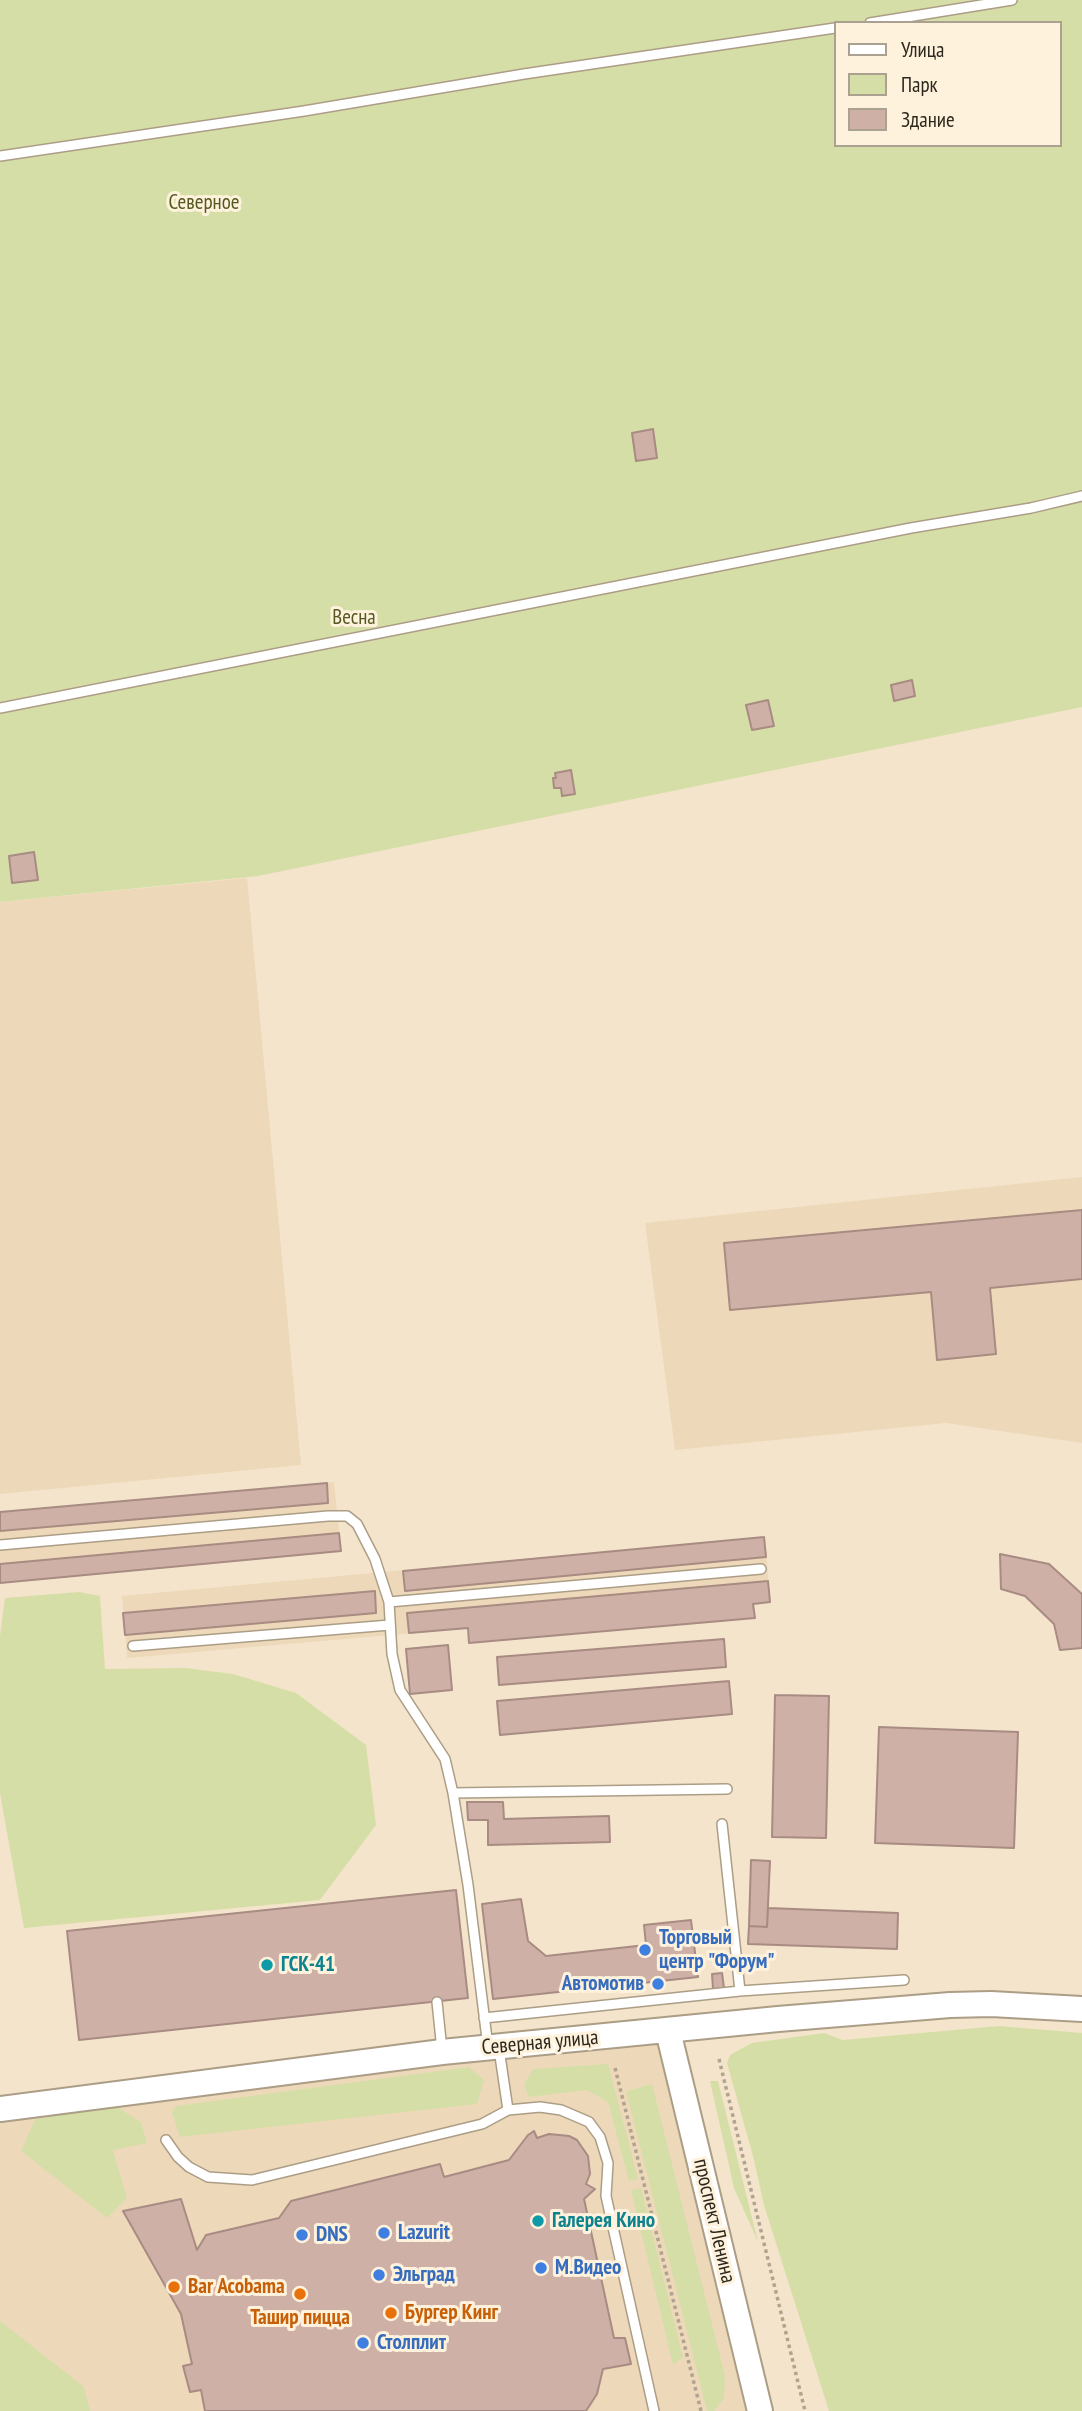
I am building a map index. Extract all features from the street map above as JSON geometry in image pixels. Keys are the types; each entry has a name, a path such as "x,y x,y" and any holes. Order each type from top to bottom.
{"main road":[{"name":"Северная улица","path":"0,2109 442,2052 778,2019 950,2005 1079,2005"},
{"name":"проспект Ленина","path":"668,2031 760,2411"}],"lane":[{"path":"882,21 1012,0"},
{"path":"0,156 834,28"},
{"path":"0,708 1082,496"},
{"path":"0,1545 347,1516 357,1524 375,1559 388,1602 392,1654 400,1690 445,1759 468,1885 484,2018 494,2048 508,2110"},
{"path":"388,1602 761,1569"},
{"path":"133,1646 390,1625"},
{"path":"453,1793 727,1789"},
{"path":"722,1824 740,1991"},
{"path":"484,2018 740,1991 904,1980"},
{"path":"437,2002 442,2052"},
{"path":"166,2140 189,2167 208,2177 252,2180 482,2124 508,2110 540,2107 571,2113 589,2122 600,2137 608,2163 606,2196 654,2411"}],"path":[{"path":"719,2059 805,2411"},
{"path":"615,2068 701,2411"}],"shaded area":[{"path":"247,878 301,1465 0,1494 0,902"},
{"path":"1082,1177 1082,1443 946,1423 675,1450 645,1223"},
{"path":"334,1482 341,1551 0,1582 0,1513"},
{"path":"765,1537 770,1602 127,1658 122,1596"},
{"path":"668,2031 760,2411 0,2411 0,2109"}],"green space":[{"path":"0,0 1082,0 1082,707 258,876 0,902"},
{"path":"79,1592 100,1596 105,1669 185,1668 233,1674 296,1693 366,1745 376,1825 320,1900 24,1928 0,1793 0,1636 5,1598"},
{"path":"999,2026 1082,2033 1082,2411 829,2411 764,2205 727,2063 730,2055 752,2043 824,2033 843,2040"},
{"path":"608,2064 638,2179 629,2181 608,2102 587,2090 529,2097 524,2085 533,2069"},
{"path":"469,2067 484,2080 477,2104 180,2137 172,2112 176,2106"},
{"path":"710,2081 718,2081 758,2242 734,2188"},
{"path":"652,2084 725,2376 724,2398 714,2411 707,2411 626,2091"},
{"path":"109,2102 141,2122 147,2143 113,2150 127,2198 107,2218 21,2151 36,2117"},
{"path":"641,2188 683,2357 673,2365 631,2190"},
{"path":"0,2321 84,2387 90,2411 0,2411"}],"building":[{"path":"653,429 657,458 636,461 632,433"},
{"path":"912,680 915,696 894,701 891,685"},
{"path":"768,700 774,726 752,730 746,705"},
{"path":"571,770 575,794 562,796 561,788 554,788 553,778 556,778 555,773"},
{"path":"34,852 38,880 12,883 9,856"},
{"path":"1082,1210 1082,1279 990,1288 996,1354 937,1360 931,1292 730,1310 724,1243"},
{"path":"327,1483 328,1503 0,1531 0,1512"},
{"path":"339,1533 341,1551 0,1583 0,1564"},
{"path":"764,1537 766,1557 405,1591 403,1571"},
{"path":"1000,1554 1049,1564 1082,1594 1082,1648 1060,1650 1054,1624 1025,1596 1001,1589"},
{"path":"768,1581 770,1602 753,1604 755,1618 469,1643 468,1628 409,1633 407,1613"},
{"path":"375,1591 376,1613 125,1635 123,1613"},
{"path":"724,1639 726,1667 499,1685 497,1657"},
{"path":"448,1645 452,1690 410,1694 406,1649"},
{"path":"729,1681 732,1714 500,1735 497,1701"},
{"path":"775,1695 829,1696 826,1838 772,1837"},
{"path":"879,1727 1018,1732 1014,1848 875,1843"},
{"path":"467,1802 503,1802 504,1819 609,1816 610,1842 488,1845 488,1820 468,1820"},
{"path":"751,1860 770,1861 767,1927 749,1926"},
{"name":"ГСК-41","path":"456,1890 468,1998 79,2040 67,1931"},
{"name":"Торговый центр \"Форум\"","path":"521,1899 528,1941 546,1956 646,1945 644,1925 691,1920 698,1977 493,1999 482,1904"},
{"path":"768,1908 898,1913 897,1949 748,1944 749,1926 767,1927"},
{"path":"722,1973 724,1988 713,1989 712,1974"},
{"name":"Эльград","path":"534,2131 537,2138 549,2134 569,2136 577,2140 588,2156 590,2174 586,2184 595,2189 584,2199 614,2338 625,2338 631,2364 603,2369 597,2394 586,2411 205,2411 201,2390 190,2392 183,2366 192,2364 181,2314 123,2211 181,2199 197,2250 206,2235 279,2218 291,2201 440,2164 444,2177 509,2160"}],"place":[{"name":"Торговый центр \"Форум\"","path":"645,1950"},
{"name":"ГСК-41","path":"267,1965"},
{"name":"Автомотив","path":"658,1984"},
{"name":"Галерея Кино","path":"538,2221"},
{"name":"Lazurit","path":"384,2233"},
{"name":"DNS","path":"302,2235"},
{"name":"М.Видео","path":"541,2268"},
{"name":"Эльград","path":"379,2275"},
{"name":"Bar Acobama","path":"174,2287"},
{"name":"Ташир пицца","path":"300,2294"},
{"name":"Бургер Кинг","path":"391,2313"},
{"name":"Столплит","path":"363,2343"}],"park label":[{"name":"Северное","path":"204,203"},
{"name":"Весна","path":"354,618"}]}
